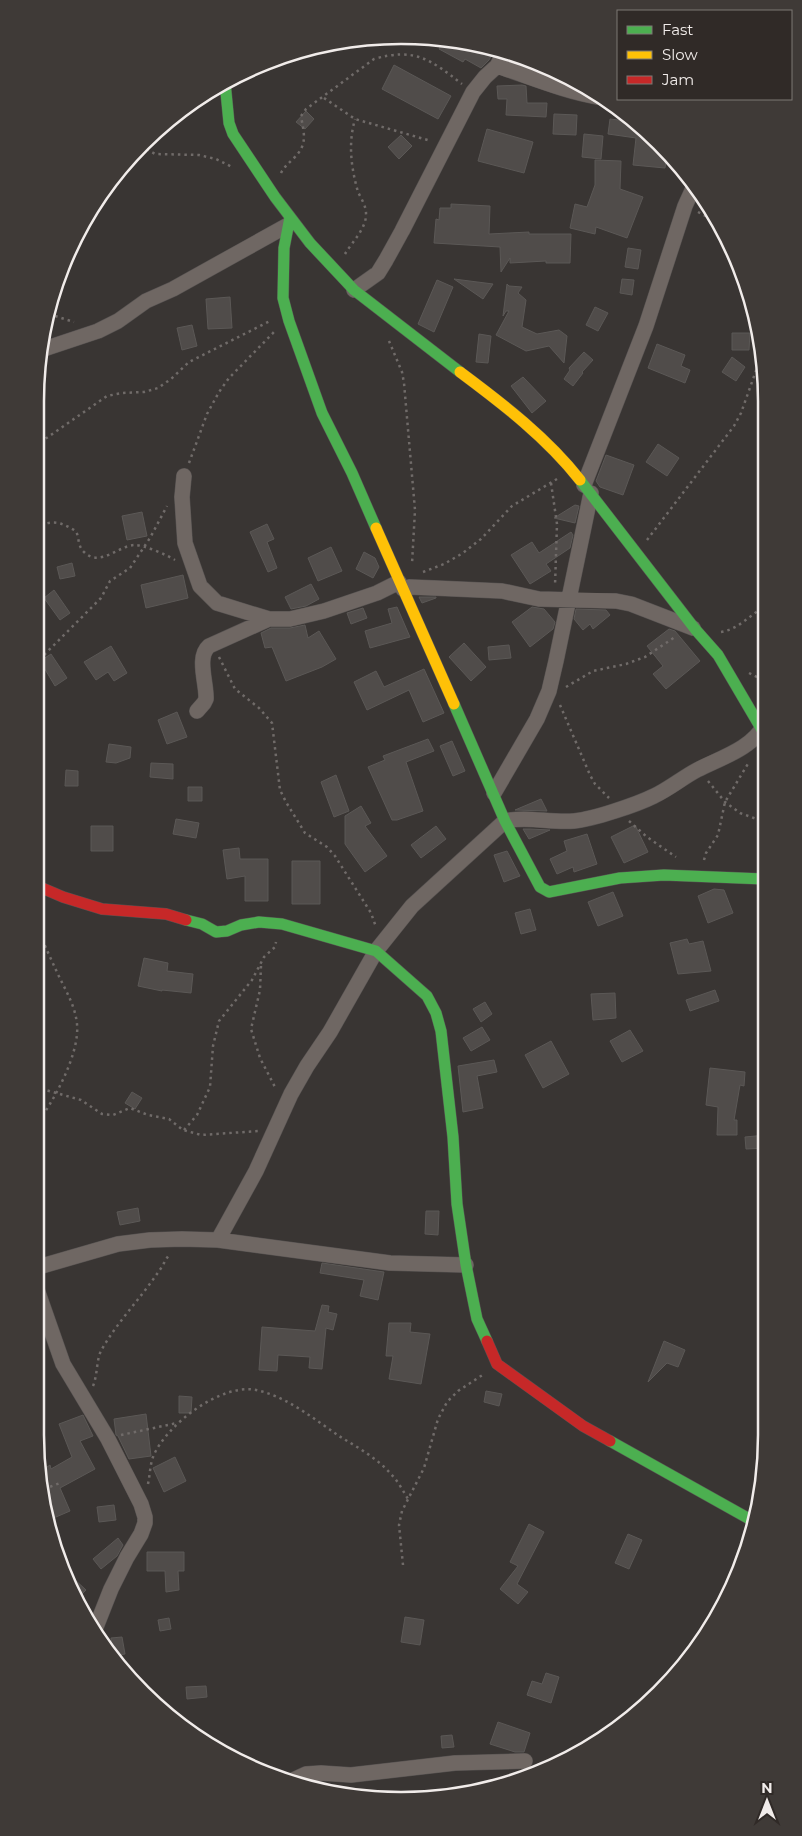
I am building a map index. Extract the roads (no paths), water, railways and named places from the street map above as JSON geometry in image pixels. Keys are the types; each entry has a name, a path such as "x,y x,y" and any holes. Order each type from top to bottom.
{"street":[{"path":"371,303 378,272 402,231 472,92 497,66 501,58"},
{"path":"497,66 552,86 582,93"},
{"path":"226,90 229,123 233,134 289,221 354,290 515,414 570,468 588,489 694,630 718,655 758,727"},
{"path":"494,793 552,693 561,600 588,489 691,193"},
{"path":"289,221 282,269 283,298 289,321 322,413 406,584 505,821 540,887 549,892 620,878 664,874 758,879"},
{"path":"48,348 98,331 118,321 146,301 173,289 289,221"},
{"path":"354,290 378,272"},
{"path":"184,476 182,498 185,543 200,586 217,603 268,620 290,619 324,611 406,584 502,591 539,599 631,604 694,630"},
{"path":"197,711 206,699 204,662 206,649 268,620"},
{"path":"218,1240 256,1171 307,1066 330,1032 379,947 412,906 505,821 525,818 574,821 618,809 654,796 695,771 732,753 758,734"},
{"path":"44,889 102,909 166,914 202,924 216,932 227,931 241,925 259,922 282,924 379,947 427,996 436,1012 442,1040 457,1204 466,1265 477,1319 497,1364 583,1426 748,1518"},
{"path":"44,1265 118,1244 182,1239 218,1240 390,1263 466,1265"},
{"path":"44,1310 63,1364 108,1439 144,1510 145,1523 141,1534 111,1589 98,1623"},
{"path":"299,1777 306,1774 321,1773 351,1775 455,1763 525,1761"}]}
